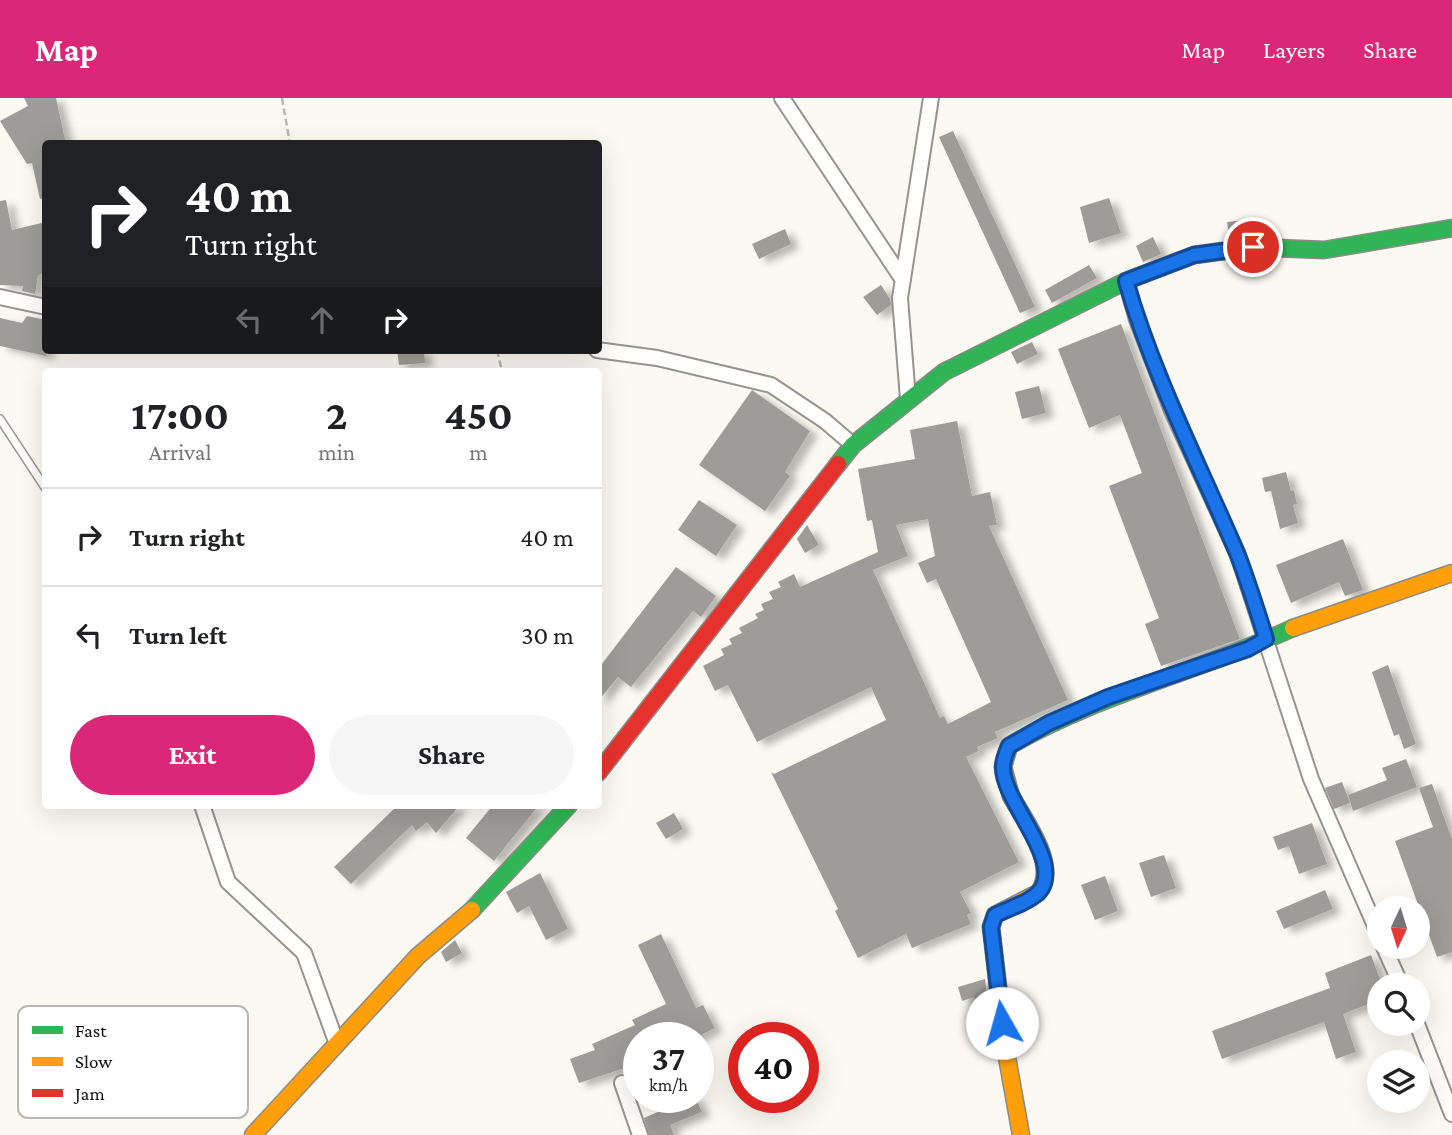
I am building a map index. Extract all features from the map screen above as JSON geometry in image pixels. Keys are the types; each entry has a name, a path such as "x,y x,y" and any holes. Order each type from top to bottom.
{"street":[{"path":"782,98 903,280"},
{"path":"908,399 900,298 931,98"},
{"path":"602,769 853,445 944,372 1126,281 1194,255 1220,249 1324,250 1452,228"},
{"path":"1126,281 1137,320 1172,411 1238,555 1311,779 1367,907"},
{"path":"0,298 42,306"},
{"path":"602,351 657,358 771,385 825,421 853,445"},
{"path":"1021,1135 1005,1046 991,927 995,915 1033,897 1041,890 1045,879 1040,855 1003,769 1009,746 1049,723 1108,697 1248,649 1266,639 1452,573"},
{"path":"203,809 228,882 304,953 337,1044"},
{"path":"253,1135 418,956 476,906 565,809"},
{"path":"1421,1036 1452,1114"},
{"path":"622,1083 640,1135"}],"lane":[{"path":"0,419 42,483"}],"path":[{"path":"282,98 289,140"}],"building":[{"path":"24,98 56,98 65,140 42,140 40,199 32,163 27,164 0,121 28,106"},
{"path":"953,131 1035,307 1020,313 939,137"},
{"path":"1109,198 1121,233 1089,243 1080,207"},
{"path":"6,200 12,230 42,223 42,274 38,275 35,294 22,291 23,286 0,285 0,201"},
{"path":"1255,219 1257,231 1229,234 1227,222"},
{"path":"785,229 791,244 759,259 752,244"},
{"path":"1153,237 1161,254 1143,262 1136,246"},
{"path":"1089,265 1097,278 1052,303 1045,290"},
{"path":"881,285 891,305 877,315 863,297"},
{"path":"27,316 42,319 42,354 46,356 0,346 0,318 22,323"},
{"path":"1121,324 1240,639 1161,666 1145,624 1159,618 1109,486 1142,473 1120,415 1089,428 1058,349"},
{"path":"1032,342 1038,354 1017,364 1011,352"},
{"path":"398,354 424,354 425,363 399,365"},
{"path":"1039,386 1046,413 1022,419 1015,392"},
{"path":"752,390 810,431 785,472 790,476 765,511 699,465"},
{"path":"957,421 972,496 990,492 997,525 989,526 1068,700 995,732 998,738 977,747 979,751 966,757 1019,862 960,892 971,913 967,915 971,924 912,948 906,934 858,958 835,911 838,909 771,772 774,774 886,720 871,687 757,742 728,685 715,691 703,666 724,655 721,649 732,644 729,639 742,633 739,628 758,618 755,614 764,610 761,604 773,599 769,592 781,587 778,582 794,574 800,587 878,552 872,520 867,521 858,469 915,459 910,430","holes":["928,519 935,556 918,563 927,583 936,579 991,702 948,724 944,716 940,718 873,570 908,556 896,525"]},
{"path":"1286,472 1291,491 1294,491 1297,504 1293,505 1298,523 1280,529 1271,491 1265,492 1262,478"},
{"path":"699,500 737,525 716,556 678,530"},
{"path":"807,525 819,545 805,553 797,539"},
{"path":"1343,539 1363,590 1345,596 1339,582 1291,603 1276,565"},
{"path":"676,567 716,596 701,617 693,611 631,687 618,677 602,696 602,664"},
{"path":"1388,665 1416,744 1404,749 1399,734 1394,736 1372,672"},
{"path":"1406,759 1417,787 1353,811 1348,795 1387,780 1382,768"},
{"path":"1342,782 1350,803 1334,809 1325,788"},
{"path":"1432,784 1452,839 1452,952 1437,957 1430,938 1430,896 1415,896 1395,841 1433,827 1419,788"},
{"path":"394,809 457,809 436,833 427,822 416,831 412,825 351,884 334,867"},
{"path":"490,809 536,809 494,861 466,838"},
{"path":"674,813 683,829 666,839 656,823"},
{"path":"1312,823 1327,864 1299,874 1289,846 1278,850 1273,837"},
{"path":"1164,855 1176,888 1151,897 1139,863"},
{"path":"540,873 568,929 546,940 529,906 517,913 506,892"},
{"path":"1105,876 1118,911 1095,920 1081,885"},
{"path":"1325,890 1333,909 1284,929 1276,911"},
{"path":"661,934 696,1008 703,1005 712,1022 633,1022 632,1020 666,1004 638,945"},
{"path":"455,940 462,953 446,962 441,952"},
{"path":"1367,957 1367,959 1372,959 1378,973 1367,973 1367,1005 1343,1014 1356,1052 1336,1059 1324,1022 1222,1059 1212,1031 1330,988 1325,973"},
{"path":"985,979 989,1012 979,1014 974,997 962,1001 958,987"},
{"path":"623,1030 623,1069 579,1083 570,1059 595,1050 592,1044"},
{"path":"655,1113 700,1113 670,1125 674,1135 649,1135 644,1118"}],"traffic: fast":[{"path":"838,464 853,445 944,372 1126,281 1194,255 1253,247 1324,250 1452,228"},
{"path":"1011,796 1003,767 1009,746 1114,697 1293,628"},
{"path":"472,910 565,809"}],"traffic: slow":[{"path":"1293,628 1452,573"},
{"path":"1011,796 1038,843 1045,870 1044,882 1038,893 995,915 991,927 1005,1046 1021,1135"},
{"path":"253,1135 418,956 472,910"}],"traffic: jam":[{"path":"602,768 838,464"}],"route":[{"path":"1002,1023 991,927 995,915 1033,897 1041,890 1045,879 1040,855 1003,769 1009,746 1049,723 1108,697 1248,649 1266,639 1238,555 1172,411 1137,320 1126,281 1194,255 1220,249 1253,247"}]}
